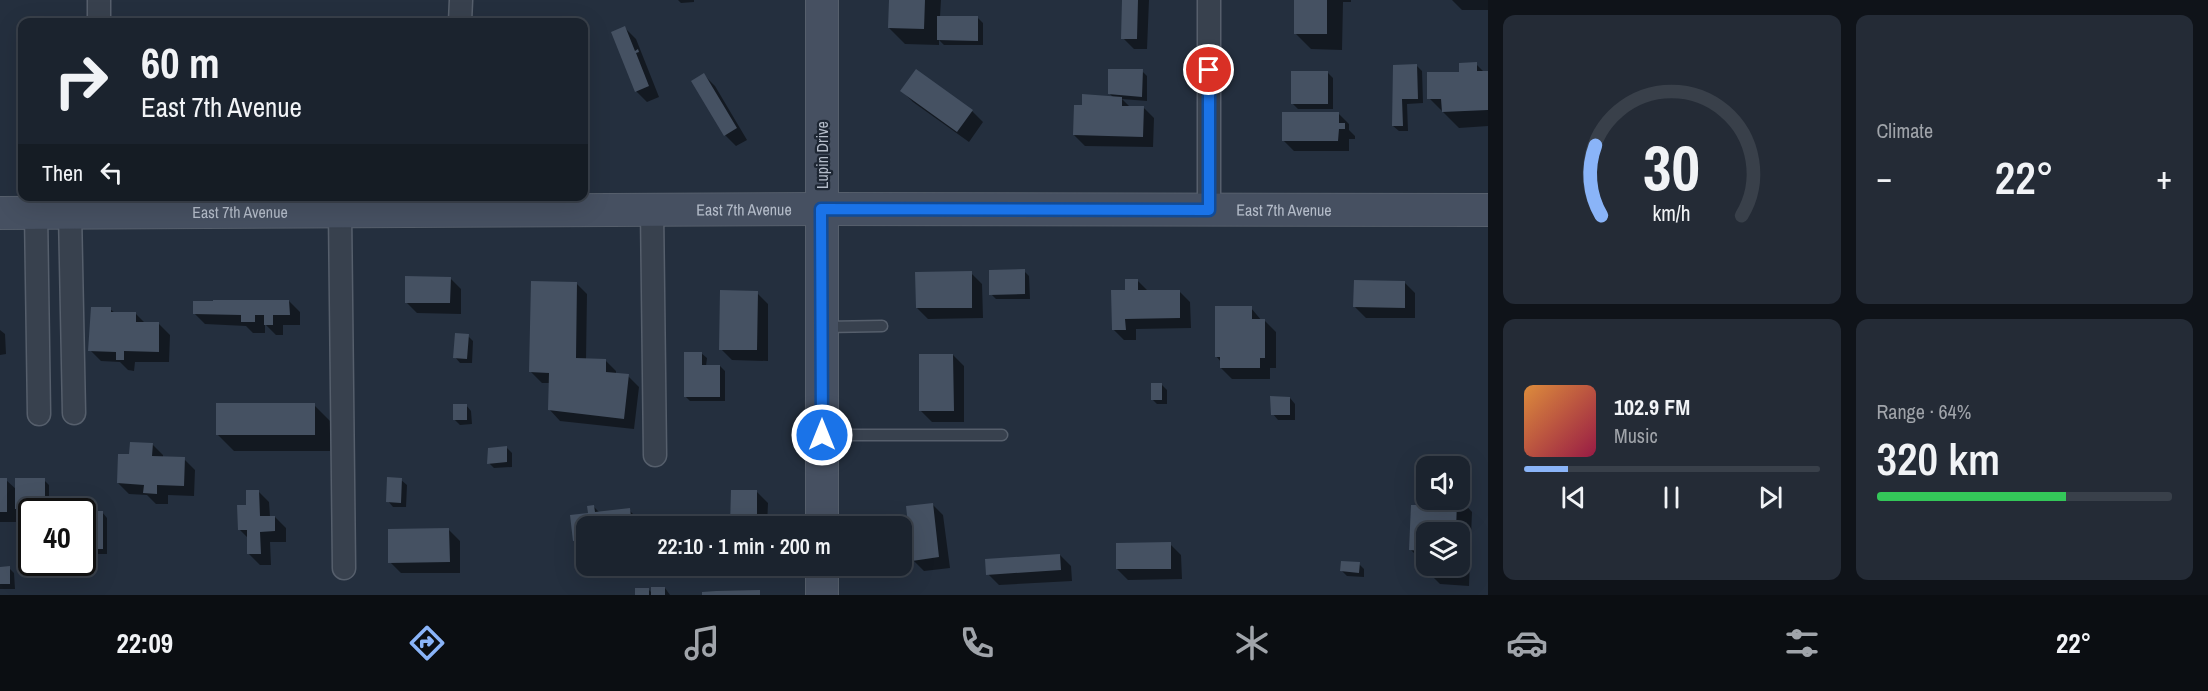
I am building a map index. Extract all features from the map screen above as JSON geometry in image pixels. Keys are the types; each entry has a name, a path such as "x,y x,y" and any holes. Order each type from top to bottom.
{"main road":[{"name":"Lupin Drive","path":"822,0 822,516"},
{"name":"East 7th Avenue","path":"0,213 70,212 101,204 340,211 458,203 652,210 1488,210"},
{"path":"822,576 822,595"}],"street":[{"path":"99,0 99,18"},
{"path":"460,18 461,0"},
{"path":"1209,0 1209,210"},
{"path":"652,210 655,455"},
{"path":"340,211 344,568"},
{"path":"36,212 39,414"},
{"path":"70,212 74,413"}],"lane":[{"path":"822,327 882,326"},
{"path":"822,435 1002,435"}],"building":[{"path":"889,0 925,0 924,29 888,28"},
{"path":"1122,0 1138,0 1137,39 1121,39"},
{"path":"1294,0 1327,0 1327,34 1294,34"},
{"path":"937,16 978,16 978,41 937,40"},
{"path":"625,26 635,51 638,49 639,52 636,53 649,86 635,92 611,32"},
{"path":"1477,62 1477,71 1488,71 1488,110 1442,112 1441,99 1427,99 1427,72 1459,72 1459,63"},
{"path":"1417,64 1418,99 1402,99 1403,126 1392,126 1393,65"},
{"path":"916,69 973,110 957,132 900,91"},
{"path":"1108,69 1143,69 1142,97 1108,94"},
{"path":"1291,71 1328,71 1328,104 1291,104"},
{"path":"704,73 737,128 724,136 691,81"},
{"path":"1082,94 1122,97 1122,106 1144,106 1143,137 1073,135 1074,105 1082,105"},
{"path":"1282,112 1339,112 1339,123 1345,123 1345,129 1339,129 1338,141 1282,141"},
{"path":"1025,269 1025,294 989,295 989,270"},
{"path":"972,271 972,308 916,308 915,272"},
{"path":"405,276 451,277 450,303 405,303"},
{"path":"1125,279 1138,279 1138,290 1180,290 1180,318 1125,319 1126,330 1112,330 1111,290 1125,290"},
{"path":"1354,280 1405,281 1405,308 1353,307"},
{"path":"531,281 577,282 576,358 606,359 606,372 629,374 624,419 548,410 549,373 529,372"},
{"path":"720,290 758,291 757,350 719,350"},
{"path":"289,300 290,315 273,315 273,325 264,325 264,315 255,315 255,322 241,322 241,315 193,314 193,301"},
{"path":"1215,306 1252,306 1252,319 1265,319 1265,358 1260,358 1260,368 1220,368 1220,357 1215,357"},
{"path":"91,307 111,307 111,312 136,312 136,322 159,322 159,352 124,351 124,360 116,360 116,352 88,351"},
{"path":"455,333 469,334 467,359 453,358"},
{"path":"684,352 702,352 702,365 720,365 720,397 684,397"},
{"path":"919,354 953,354 954,411 919,411"},
{"path":"1151,383 1162,383 1162,400 1151,400"},
{"path":"1270,396 1290,397 1290,415 1271,415"},
{"path":"216,403 315,403 315,435 216,435"},
{"path":"453,404 467,404 467,420 453,420"},
{"path":"130,442 153,443 152,456 185,457 184,486 157,485 157,494 143,493 144,485 117,483 118,454 129,454"},
{"path":"507,446 507,462 487,464 488,448"},
{"path":"387,477 402,478 401,503 386,502"},
{"path":"0,478 7,478 7,512 0,512"},
{"path":"15,478 45,478 45,498 18,498 18,509 15,509"},
{"path":"246,490 259,490 260,516 275,516 275,531 260,532 261,554 247,554 247,530 238,530 237,505 246,505"},
{"path":"731,490 757,490 757,516 730,516"},
{"path":"933,503 939,557 912,561 912,516 907,516 906,506"},
{"path":"594,505 595,512 630,508 631,516 576,516 576,541 573,541 570,515 588,513 587,506"},
{"path":"1411,505 1416,505 1416,510 1457,510 1456,522 1416,522 1416,550 1409,550"},
{"path":"96,511 103,511 103,549 96,549"},
{"path":"449,528 450,562 388,563 388,529"},
{"path":"1171,542 1171,569 1116,569 1116,543"},
{"path":"1060,554 1061,570 986,575 985,559"},
{"path":"1341,561 1360,562 1359,573 1340,571"},
{"path":"10,566 10,584 0,584 0,567"},
{"path":"651,587 665,587 665,595 651,595"},
{"path":"635,588 649,588 649,595 635,595"},
{"path":"760,590 760,595 702,595 702,592"}],"route":[{"path":"822,435 821,209 1209,210 1209,70"}]}
